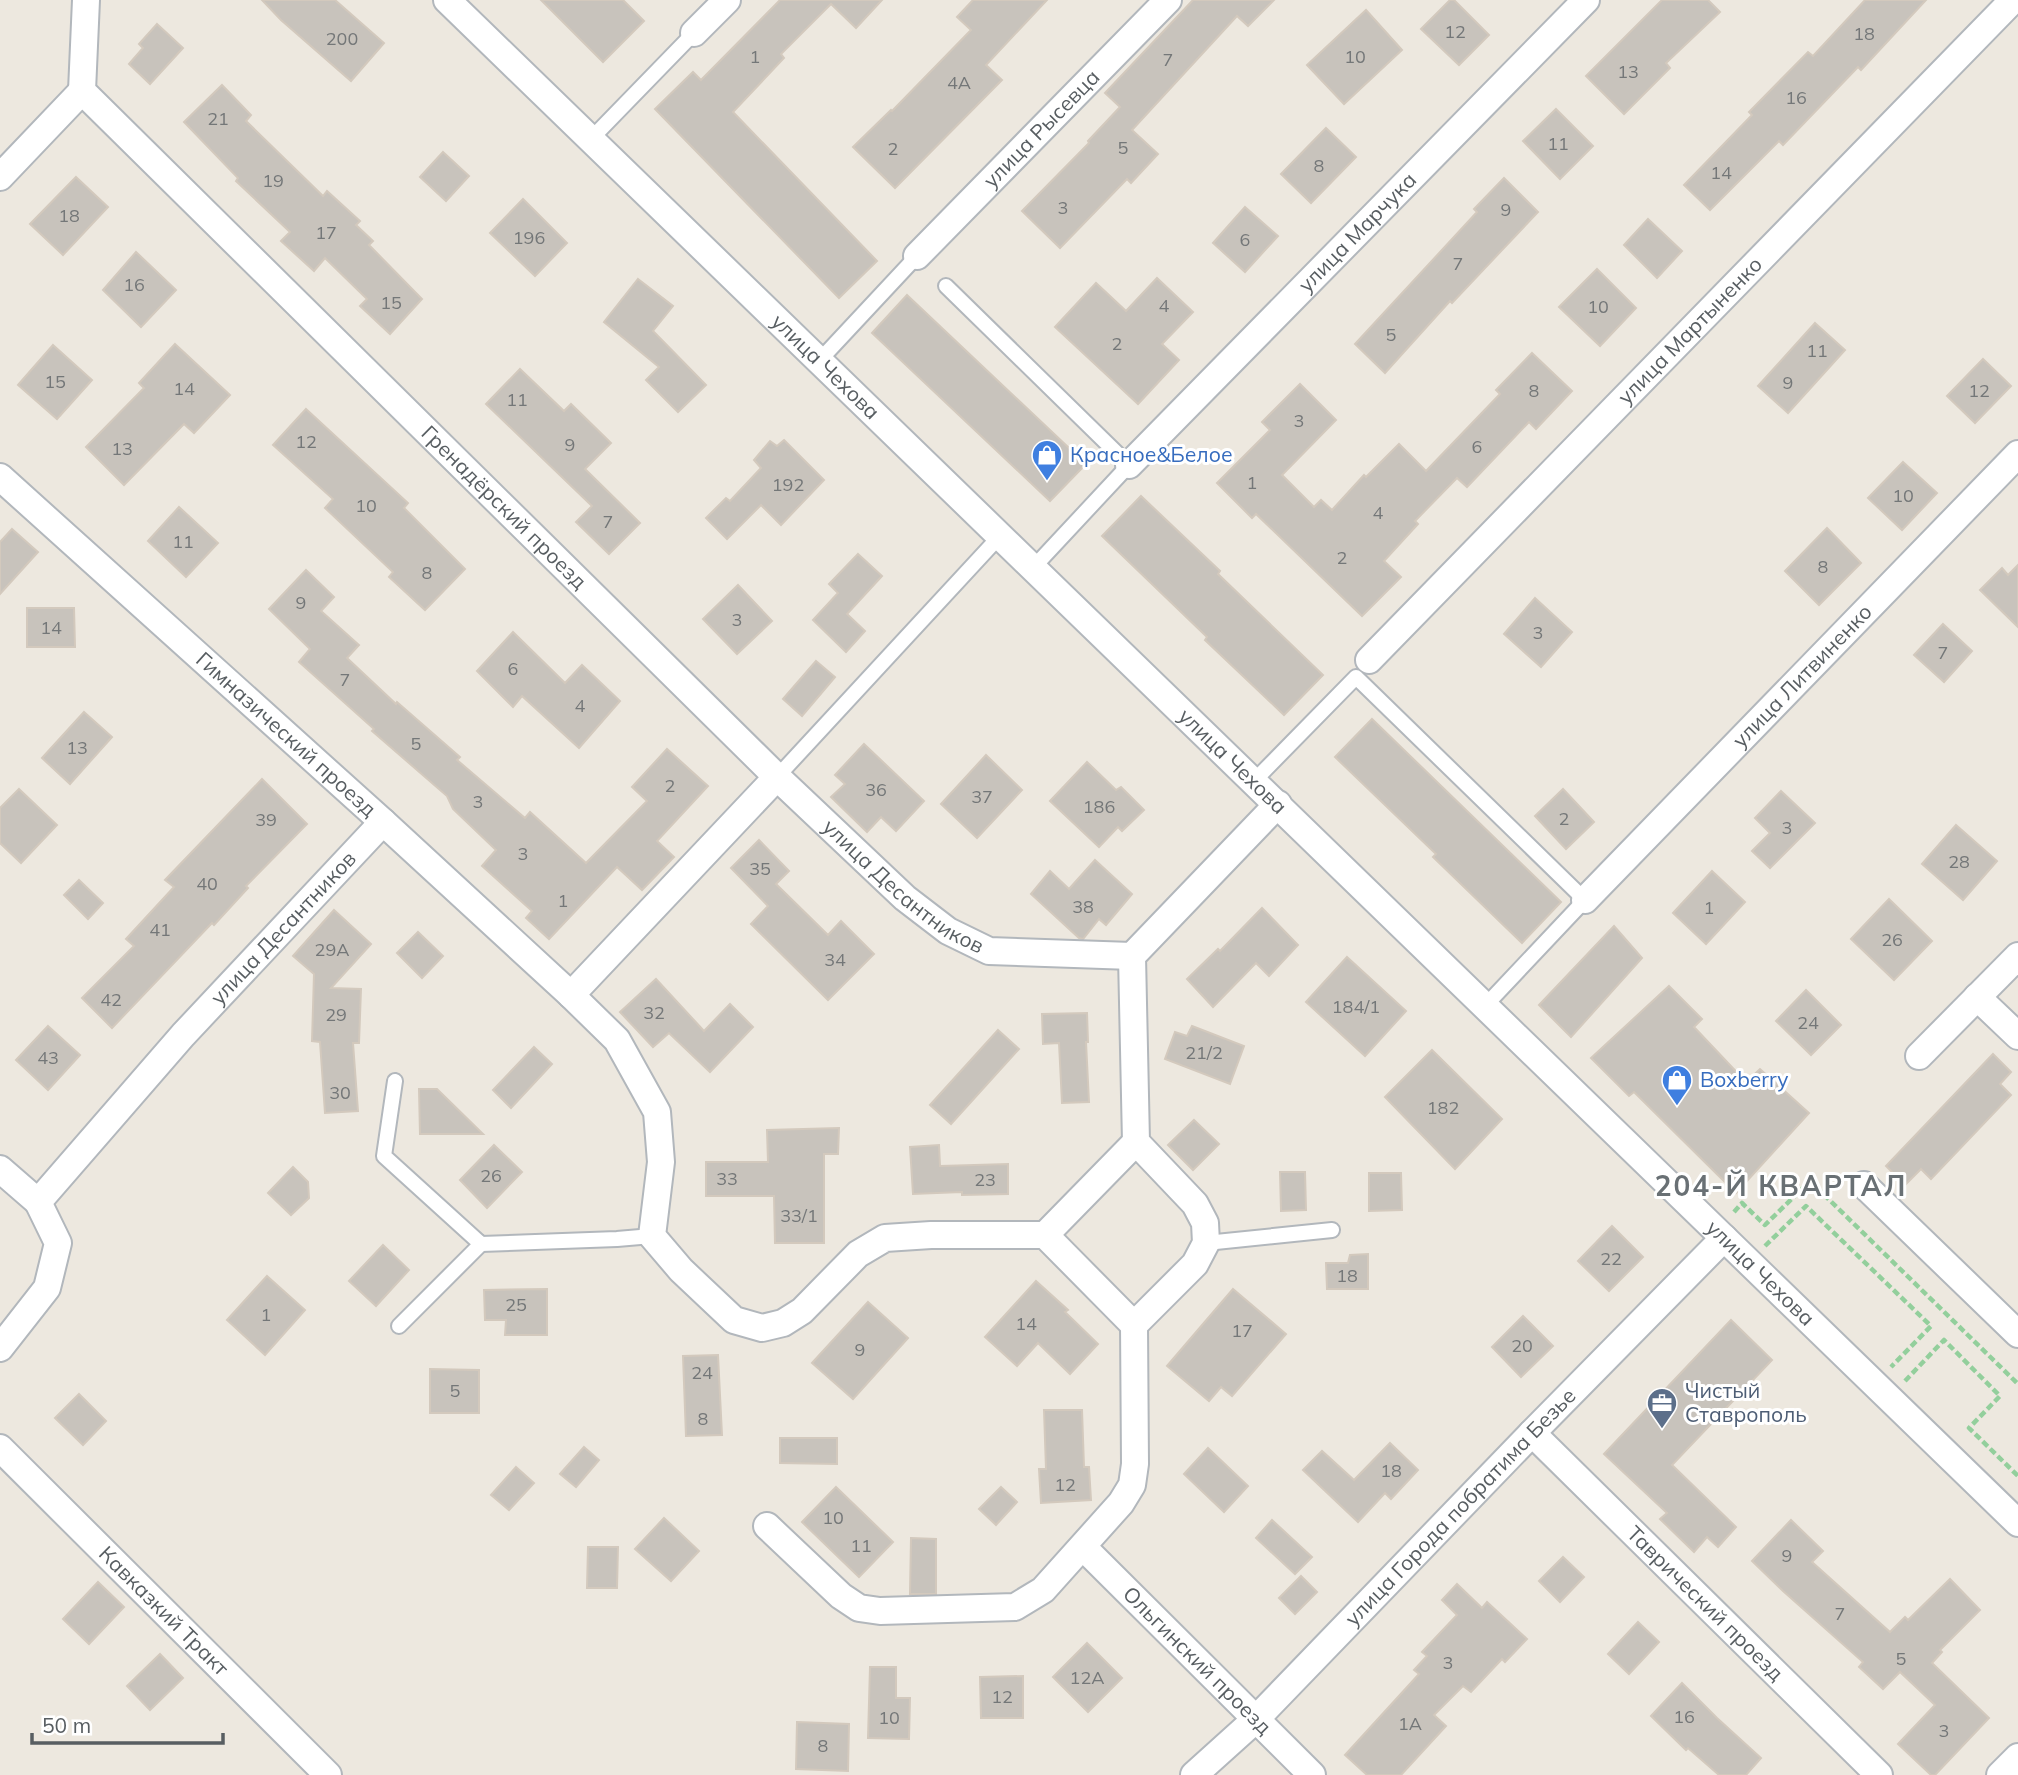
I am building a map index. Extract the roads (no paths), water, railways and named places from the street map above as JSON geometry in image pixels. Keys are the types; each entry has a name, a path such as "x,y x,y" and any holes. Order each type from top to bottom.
{"street":[{"path":"0,177 82,90 86,0"},
{"name":"улица Чехова","path":"447,0 1485,1006 1733,1230 2018,1523"},
{"path":"694,33 727,0"},
{"name":"улица Рысевца","path":"917,256 1168,0"},
{"name":"улица Марчука","path":"1129,465 1586,0"},
{"name":"улица Мартыненко","path":"1369,660 2012,0"},
{"name":"Гренадёрский проезд","path":"82,90 777,777"},
{"name":"улица Литвиненко","path":"1585,900 2018,454"},
{"name":"Гимназический проезд","path":"0,477 571,995"},
{"path":"767,1526 841,1596 859,1608 880,1611 1014,1607 1043,1590 1121,1503 1132,1485 1135,1464 1134,1325 1045,1235 931,1235 885,1238 858,1254 802,1311 783,1323 762,1328 734,1320 681,1270 652,1236 661,1162 657,1112 617,1040 571,995 777,777"},
{"name":"улица Десантников","path":"777,777 905,898 948,931 989,951 1132,956"},
{"path":"1134,1325 1195,1264 1206,1242 1205,1223 1195,1204 1136,1142 1132,956 1278,804"},
{"name":"улица Десантников","path":"38,1202 183,1035 383,822"},
{"path":"1919,1056 2018,956"},
{"path":"1977,997 2018,1036"},
{"path":"1045,1235 1136,1142"},
{"path":"0,1169 38,1202 58,1243 47,1288 0,1348"},
{"path":"1864,1185 2018,1334"},
{"name":"улица Города побратима Безье","path":"1194,1775 1255,1720 1532,1433 1733,1230"},
{"name":"Таврический проезд","path":"1532,1433 1880,1775"},
{"name":"Кавказкий Тракт","path":"0,1448 328,1775"},
{"name":"Ольгинский проезд","path":"1083,1547 1311,1775"},
{"path":"2000,1775 2018,1757"}],"lane":[{"path":"591,139 694,33"},
{"path":"819,361 917,256"},
{"path":"946,286 1129,465 1032,569"},
{"path":"777,777 999,537"},
{"path":"1254,781 1356,677 1585,900 1485,1006"},
{"path":"395,1082 384,1156 481,1244"},
{"path":"1206,1242 1332,1230"},
{"path":"399,1325 481,1244 617,1240 652,1236"}],"place":[{"name":"Красное&Белое","path":"1047,482"},
{"name":"Boxberry","path":"1677,1107"},
{"name":"Чистый Ставрополь","path":"1662,1430"}],"district":[{"name":"204-Й КВАРТАЛ","path":"1781,1186"}]}
